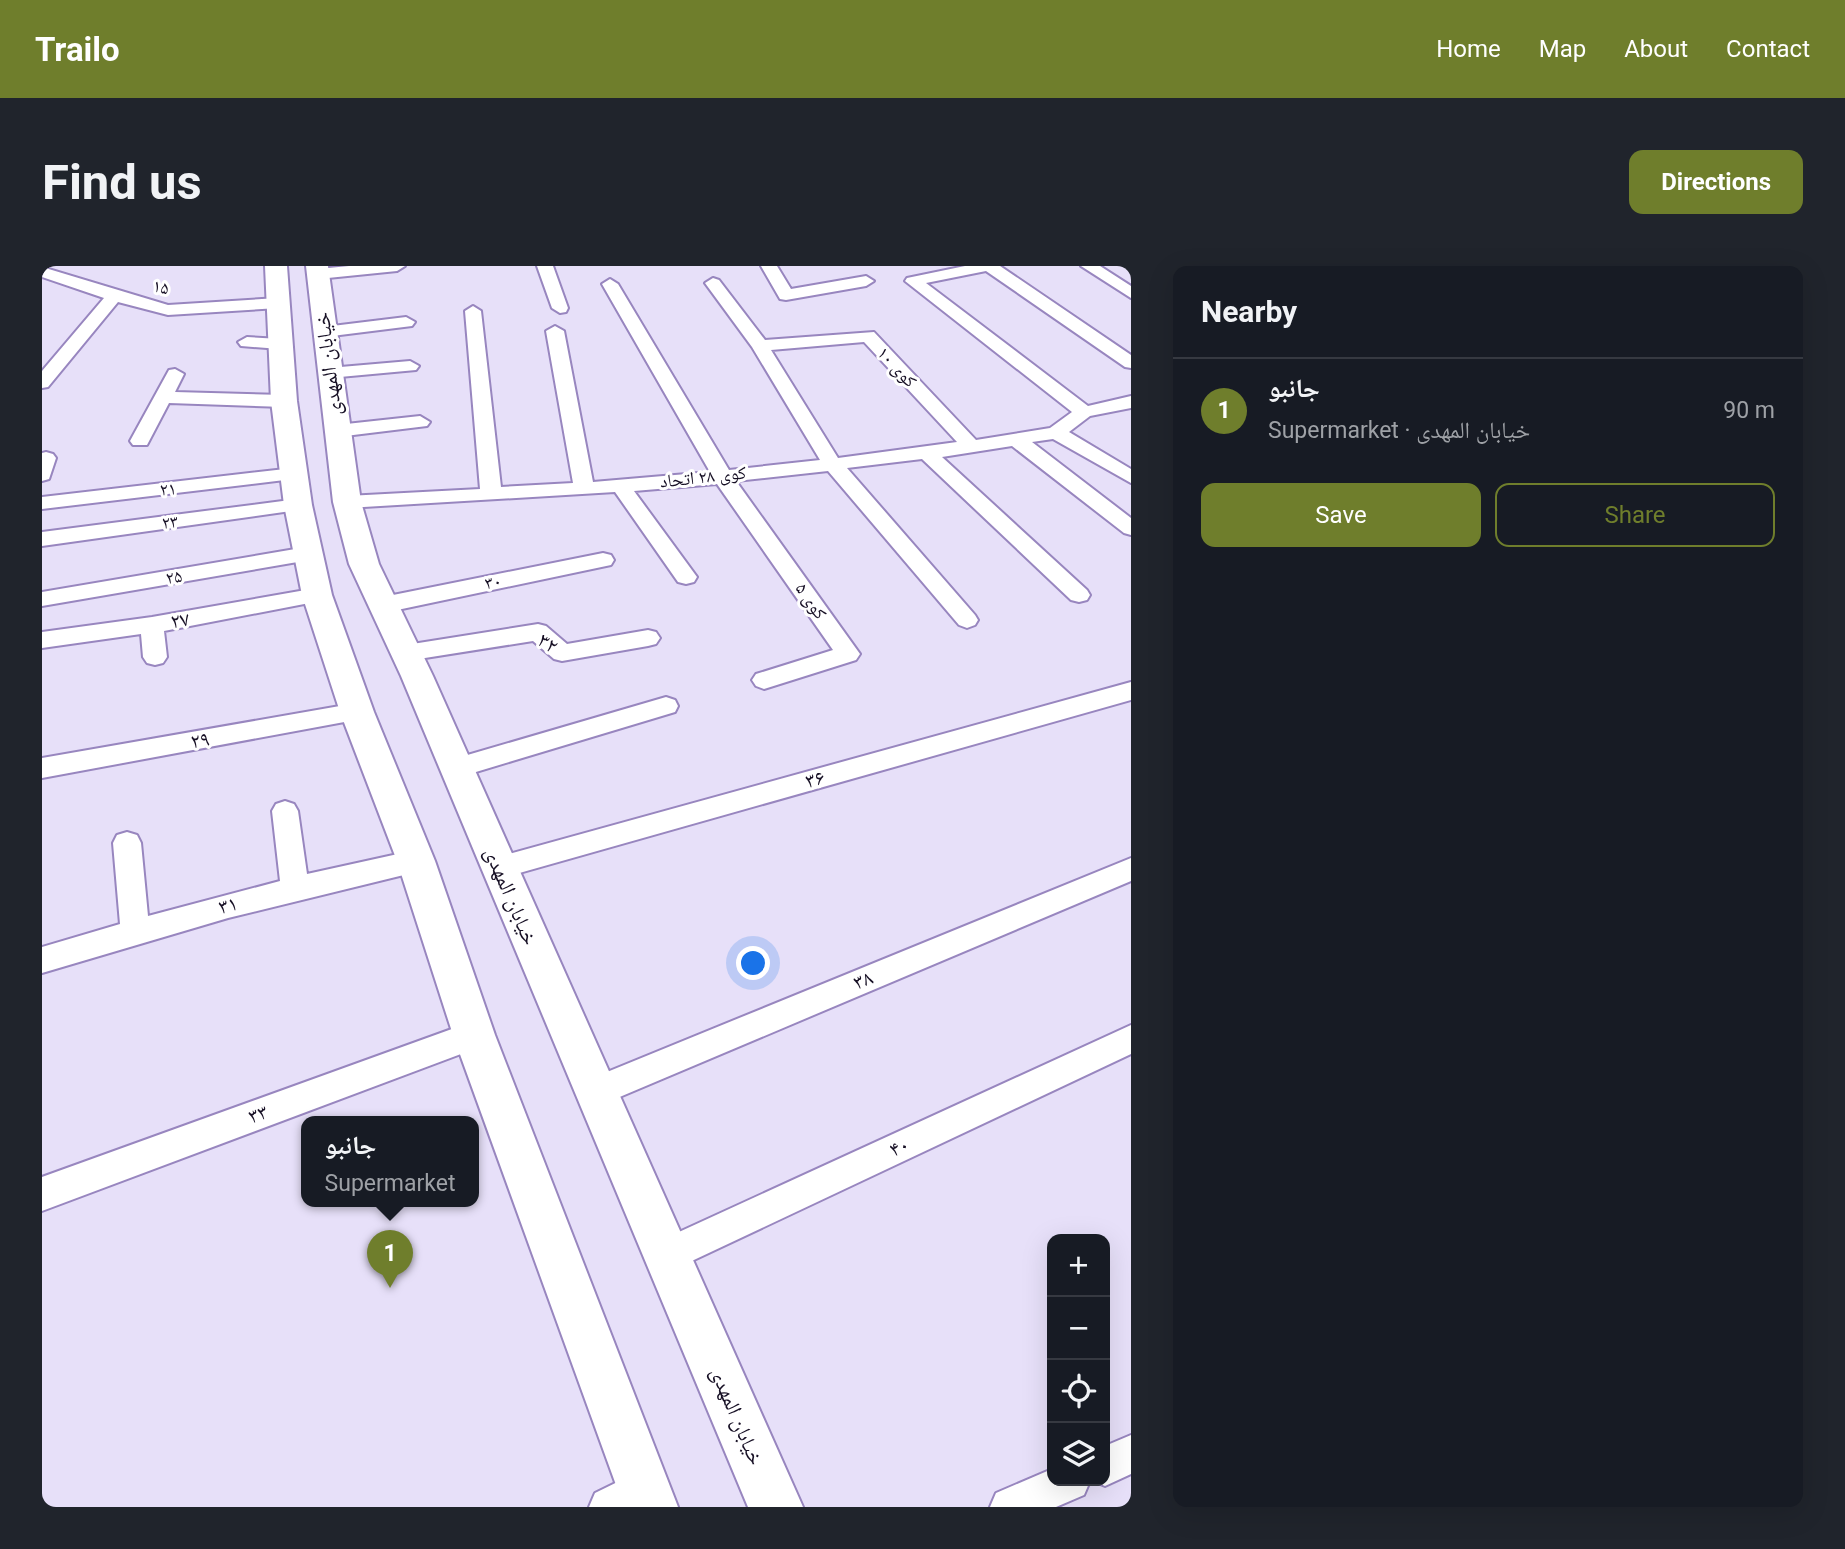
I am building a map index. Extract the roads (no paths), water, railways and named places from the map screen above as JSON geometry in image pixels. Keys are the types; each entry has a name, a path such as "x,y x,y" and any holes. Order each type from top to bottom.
{"street":[{"path":"317,270 397,266"},
{"path":"545,266 560,308"},
{"path":"769,266 786,295 866,281"},
{"path":"1084,412 913,281 989,266 1131,363"},
{"path":"1090,266 1131,293"},
{"name":"خیابان المهدی","path":"317,270 347,502 363,564 406,653 776,1507"},
{"name":"۱۵","path":"47,274 168,310 277,285"},
{"path":"1113,282 1131,277"},
{"path":"713,283 760,346 831,462 967,620"},
{"path":"610,284 723,477"},
{"name":"خیابان المهدی","path":"277,285 263,343 284,401 296,490 317,595 357,712 416,861 474,1035 648,1498"},
{"path":"42,383 114,296"},
{"path":"473,311 491,494"},
{"path":"324,332 407,322"},
{"path":"555,331 584,489"},
{"name":"کوی ۱۰","path":"760,346 868,336 972,447"},
{"path":"329,373 410,366"},
{"path":"140,441 175,374"},
{"path":"162,397 284,401"},
{"path":"1131,402 1084,412 1056,433 1131,477"},
{"path":"337,431 420,422"},
{"name":"کوی ۲۸ اتحاد","path":"347,502 584,489 723,477 831,462 927,453 1056,433"},
{"path":"1017,440 1131,528"},
{"path":"927,453 1079,595"},
{"name":"کوی ۵","path":"723,477 848,654 764,680"},
{"path":"620,485 686,577"},
{"name":"۲۱","path":"42,503 296,490"},
{"name":"۲۳","path":"42,538 296,490"},
{"name":"۲۵","path":"42,599 307,554"},
{"name":"۳۰","path":"383,605 603,560"},
{"name":"۲۷","path":"42,640 152,625 317,595"},
{"path":"152,625 155,657"},
{"name":"۳۲","path":"406,653 538,632 562,653 648,638"},
{"name":"۳۶","path":"498,867 1131,691"},
{"path":"456,768 666,706"},
{"name":"۲۹","path":"42,768 357,712"},
{"path":"285,811 295,887"},
{"path":"127,843 135,930"},
{"name":"۳۱","path":"42,960 135,930 295,887 416,861"},
{"name":"۳۸","path":"596,1092 1131,869"},
{"name":"۳۳","path":"42,1194 474,1035"},
{"name":"۴۰","path":"667,1255 1131,1039"},
{"path":"1110,1464 1131,1454"},
{"path":"1010,1507 1058,1486"},
{"path":"609,1507 648,1498"}],"place":[{"name":"جانبو","path":"390,1288"}]}
